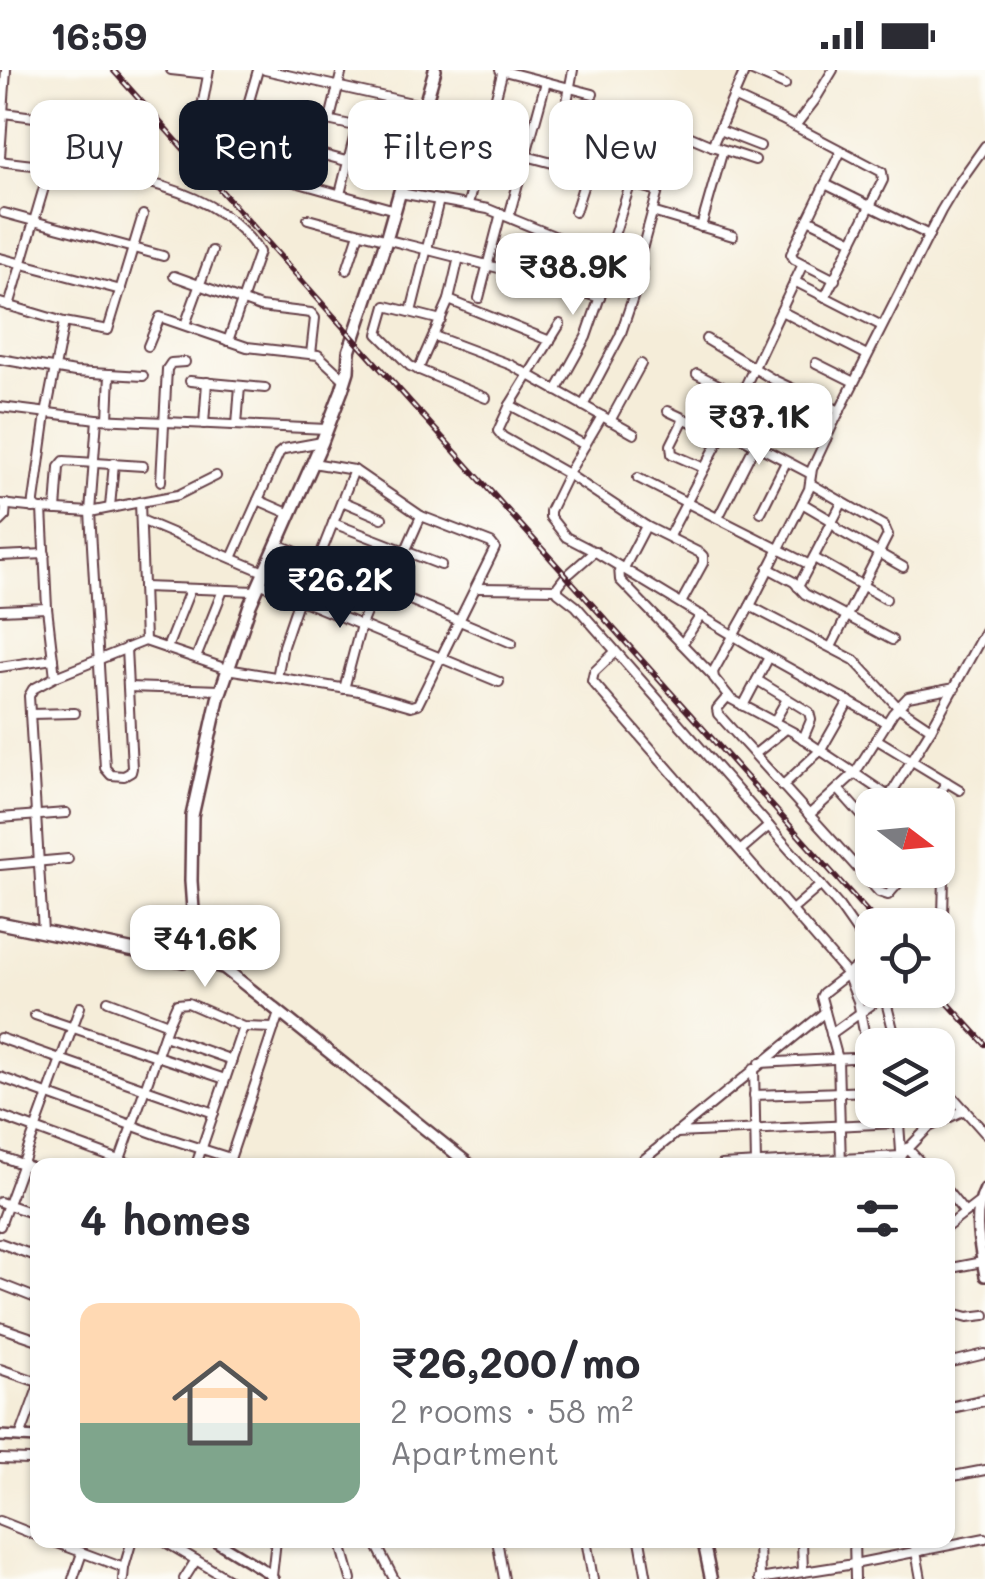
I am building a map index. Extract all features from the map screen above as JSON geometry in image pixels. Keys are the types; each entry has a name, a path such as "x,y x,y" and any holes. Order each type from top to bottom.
{"main road":[{"path":"427,100 435,70"},
{"path":"192,959 197,947 191,881 192,816 221,690 260,582 325,436 401,190"},
{"path":"0,922 224,968 461,1158"},
{"path":"705,1548 711,1579"}],"street":[{"path":"6,70 0,159 30,164"},
{"path":"171,70 209,72 203,100"},
{"path":"249,100 261,70 406,100"},
{"path":"342,70 330,119 348,124"},
{"path":"468,204 502,70 592,94"},
{"path":"568,100 573,70"},
{"path":"712,146 747,70 785,86"},
{"path":"793,125 834,70"},
{"path":"529,145 546,82"},
{"path":"732,97 882,172 883,180 825,297"},
{"path":"4,113 30,116"},
{"path":"718,130 760,146"},
{"path":"638,264 679,132 755,160"},
{"path":"712,675 802,503 826,439 882,326 953,191 985,146"},
{"path":"701,227 723,150"},
{"path":"835,280 802,264 792,254 840,151"},
{"path":"328,156 348,161 340,194"},
{"path":"825,184 929,235"},
{"path":"159,187 209,204 243,233 258,252 228,340"},
{"path":"43,190 22,264 4,304 64,322 108,330 143,215"},
{"path":"325,190 395,210"},
{"path":"479,298 514,190"},
{"path":"575,212 582,190"},
{"path":"556,391 586,337 628,190"},
{"path":"651,190 658,192"},
{"path":"400,194 468,204 505,215 642,268 620,336 583,406"},
{"path":"411,312 439,200"},
{"path":"652,212 732,236"},
{"path":"4,213 163,256"},
{"path":"308,219 459,256 600,298"},
{"path":"808,219 853,241"},
{"path":"347,270 359,233"},
{"path":"184,325 212,250"},
{"path":"418,370 441,320 459,256"},
{"path":"0,258 121,290"},
{"path":"669,536 723,433 802,264"},
{"path":"174,276 260,306 314,314 311,354"},
{"path":"794,281 882,326"},
{"path":"448,300 550,341"},
{"path":"441,320 386,306 378,334 406,363 486,398"},
{"path":"781,310 868,356"},
{"path":"148,346 160,317 248,347 311,354 324,359 345,380"},
{"path":"55,677 38,508 46,414 64,322"},
{"path":"560,324 498,427 500,434 646,526 700,553 704,559 681,604"},
{"path":"434,336 529,374 634,434"},
{"path":"706,339 840,412"},
{"path":"0,359 143,376"},
{"path":"161,481 168,369 172,363 185,362"},
{"path":"816,363 854,382"},
{"path":"641,364 585,445 550,517 563,534 769,658 887,723"},
{"path":"108,420 110,374"},
{"path":"696,374 826,439"},
{"path":"190,381 265,388"},
{"path":"204,424 207,382"},
{"path":"237,425 240,386"},
{"path":"510,406 585,445"},
{"path":"0,407 108,420 237,425 325,436"},
{"path":"668,411 755,445 884,526 888,536 832,648"},
{"path":"684,418 670,445 672,454 704,468"},
{"path":"97,419 90,512 105,768 111,775 128,775 132,768 126,648"},
{"path":"232,558 281,450 325,436"},
{"path":"718,518 755,445"},
{"path":"56,510 61,462 143,466"},
{"path":"761,512 786,462"},
{"path":"110,506 114,463"},
{"path":"43,932 30,692 55,677 145,641 228,669 415,706 421,701 495,552 494,546 421,516 354,470 312,463"},
{"path":"318,561 354,470"},
{"path":"0,522 5,518 3,504 90,512 178,495 216,476"},
{"path":"638,478 886,599"},
{"path":"258,500 290,514"},
{"path":"342,501 382,518"},
{"path":"140,502 145,641"},
{"path":"802,503 840,531 903,567"},
{"path":"798,587 842,503"},
{"path":"406,552 421,516"},
{"path":"140,520 232,558 260,582 499,682"},
{"path":"333,524 441,566"},
{"path":"646,526 621,569 620,580 728,696 786,728 878,788"},
{"path":"276,544 512,644"},
{"path":"560,593 588,548"},
{"path":"0,556 44,554"},
{"path":"768,568 805,594 892,640"},
{"path":"143,588 223,590 260,582"},
{"path":"344,689 361,624 377,586"},
{"path":"476,588 560,593 576,606 822,885 855,928"},
{"path":"166,648 190,590"},
{"path":"196,658 223,590"},
{"path":"277,678 283,646 300,600"},
{"path":"750,606 857,663 898,707 932,729"},
{"path":"0,610 48,608"},
{"path":"682,644 701,614"},
{"path":"895,788 985,631"},
{"path":"615,652 594,672 592,681 846,974 864,1028"},
{"path":"742,706 769,658"},
{"path":"0,668 53,659"},
{"path":"757,680 809,712 803,739"},
{"path":"128,687 221,690"},
{"path":"809,814 855,773 898,707 912,696 955,688"},
{"path":"728,696 717,708 718,714 782,786 855,858"},
{"path":"774,722 788,699"},
{"path":"782,786 821,750 850,701"},
{"path":"30,714 75,714"},
{"path":"755,754 786,728"},
{"path":"876,739 960,790"},
{"path":"943,788 947,782"},
{"path":"838,789 855,805"},
{"path":"0,818 66,813"},
{"path":"741,850 769,826"},
{"path":"0,864 68,859"},
{"path":"792,910 822,885"},
{"path":"841,1158 838,1059 822,1001 823,993 855,967"},
{"path":"108,1001 168,1024"},
{"path":"121,1158 177,1004 182,1002 243,1027 274,1028"},
{"path":"0,1226 4,1203 80,1007"},
{"path":"831,1034 866,1008"},
{"path":"645,1158 825,1012"},
{"path":"230,1158 279,1013"},
{"path":"35,1015 226,1079"},
{"path":"198,1158 243,1027"},
{"path":"164,1036 232,1060"},
{"path":"0,1038 214,1112"},
{"path":"757,1066 855,1058"},
{"path":"756,1158 757,1066"},
{"path":"0,1077 221,1158"},
{"path":"754,1095 855,1092"},
{"path":"955,1100 985,1133"},
{"path":"903,1156 929,1127 965,1110"},
{"path":"0,1116 107,1158"},
{"path":"676,1132 855,1124"},
{"path":"899,1128 903,1156"},
{"path":"0,1156 30,1167"},
{"path":"985,1189 978,1203 977,1234 985,1276"},
{"path":"955,1201 965,1213"},
{"path":"4,1203 30,1212"},
{"path":"955,1221 978,1203"},
{"path":"0,1243 30,1254"},
{"path":"955,1267 982,1262"},
{"path":"0,1284 30,1296"},
{"path":"955,1314 985,1315"},
{"path":"0,1327 30,1337"},
{"path":"955,1361 985,1354"},
{"path":"0,1368 30,1381"},
{"path":"955,1406 985,1400"},
{"path":"20,1437 30,1408"},
{"path":"0,1436 30,1438"},
{"path":"0,1459 30,1460"},
{"path":"955,1476 985,1470"},
{"path":"0,1521 30,1533"},
{"path":"955,1544 985,1538"},
{"path":"70,1548 124,1568"},
{"path":"124,1579 130,1548"},
{"path":"176,1548 228,1579"},
{"path":"226,1548 272,1578 275,1548"},
{"path":"343,1548 352,1579"},
{"path":"378,1548 394,1579"},
{"path":"498,1548 504,1579"},
{"path":"587,1548 593,1579"},
{"path":"641,1548 647,1579"},
{"path":"759,1548 760,1579 936,1548"},
{"path":"802,1548 803,1572"},
{"path":"854,1548 855,1579"},
{"path":"915,1548 920,1579"},
{"path":"73,1579 82,1553"},
{"path":"184,1579 196,1560"}],"railway":[{"path":"113,70 864,908"},
{"path":"952,1008 985,1044"}]}
